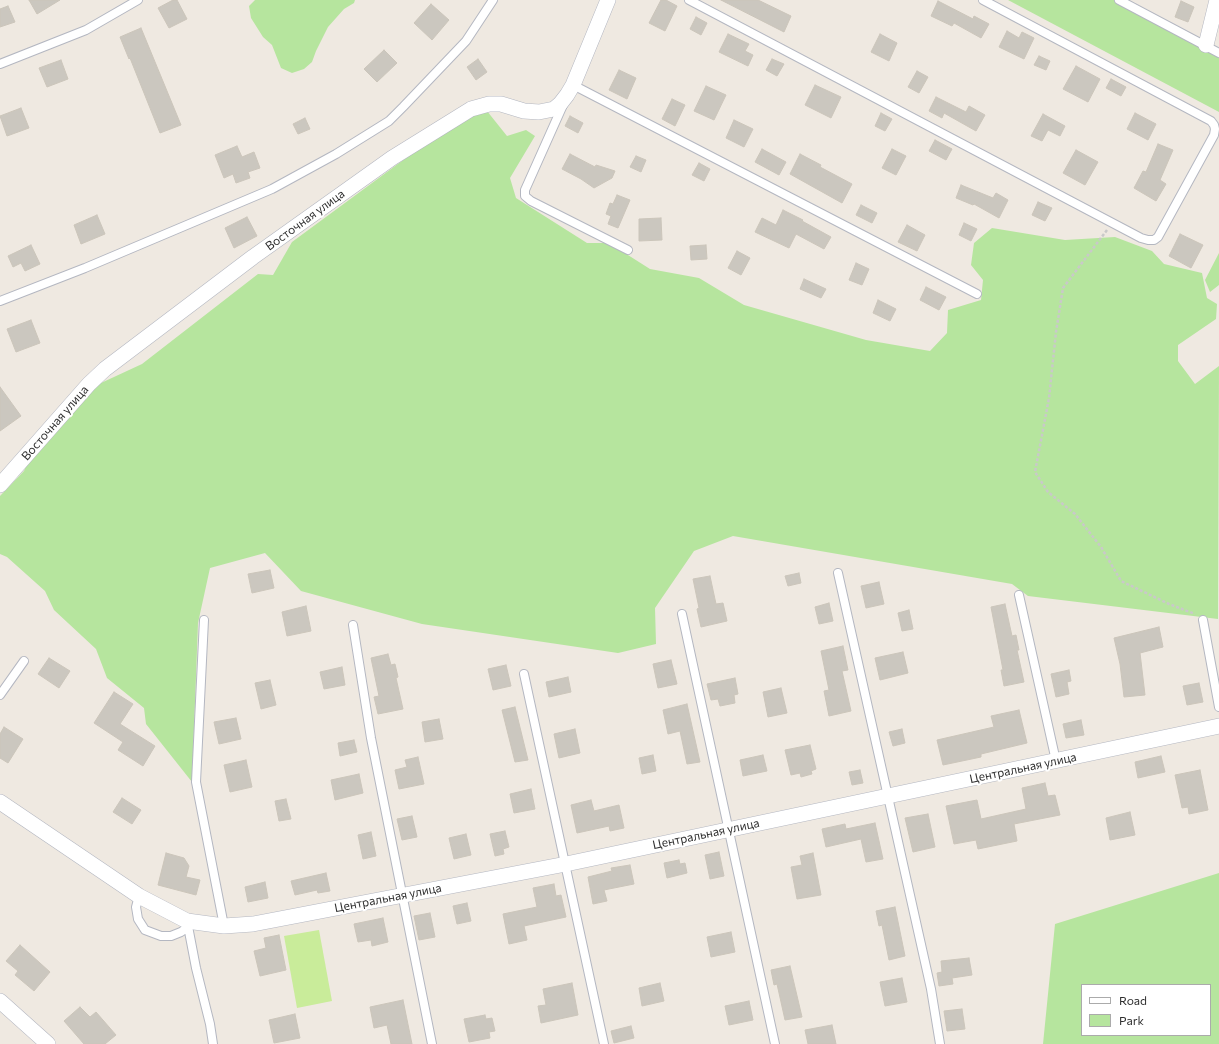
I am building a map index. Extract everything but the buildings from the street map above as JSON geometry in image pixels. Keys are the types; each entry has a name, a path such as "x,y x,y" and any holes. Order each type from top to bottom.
{"street":[{"name":"Восточная улица","path":"0,485 89,384 105,369 253,257 392,158 471,109 489,104 501,104 524,111 539,112 554,109 570,90 608,0"},
{"path":"1206,45 1217,0"},
{"name":"Центральная улица","path":"188,923 224,926 253,924 566,864 1219,726"},
{"path":"0,802 140,896 188,923"},
{"path":"0,1001 48,1044"}],"lane":[{"path":"0,64 86,30 138,0"},
{"path":"0,301 85,268 272,189 336,154 389,121 466,41 493,0"},
{"path":"689,0 1141,238 1154,240 1158,237 1214,135 1216,129 1214,125 1211,121 983,0"},
{"path":"1119,0 1219,53"},
{"path":"628,250 531,201 526,196 525,190 570,90 977,294"},
{"path":"838,573 931,989 940,1044"},
{"path":"1019,595 1056,761"},
{"path":"682,614 776,1044"},
{"path":"204,620 196,782 224,926"},
{"path":"1203,620 1219,707"},
{"path":"353,625 371,738 432,1044"},
{"path":"0,695 24,662"},
{"path":"524,674 604,1044"},
{"path":"140,896 136,906 138,919 144,930 161,936 171,936 181,932 188,923"},
{"path":"188,923 196,968 210,1024 213,1044"}],"path":[{"path":"1113,223 1063,288 1056,332 1049,398 1035,472 1048,492 1075,514 1101,547 1120,581 1169,604 1197,615 1203,620"}],"green space":[{"path":"255,0 355,0 354,3 344,9 328,27 312,62 304,69 292,73 281,68 272,45 263,37 251,18 249,6"},
{"path":"1008,0 1117,0 1219,57 1219,112"},
{"path":"487,111 507,136 526,130 535,136 510,178 516,198 587,243 609,243 650,269 699,278 744,305 866,340 930,351 947,333 948,310 981,300 983,280 971,265 974,243 992,228 1065,240 1115,237 1152,251 1164,264 1202,273 1207,298 1217,304 1216,319 1178,345 1178,361 1195,384 1219,366 1218,619 1028,596 1012,584 733,536 694,551 655,608 656,644 618,653 422,624 301,591 265,553 210,568 198,623 192,782 146,724 144,708 107,678 96,649 54,610 45,591 7,557 0,554 0,496 24,471 35,443 101,383 142,364 258,274 273,275 292,242 467,113"},
{"path":"1219,253 1219,285 1210,292 1205,280"},
{"path":"1219,873 1219,1044 1043,1044 1055,924"},
{"path":"319,930 332,1001 297,1008 284,936"}]}
